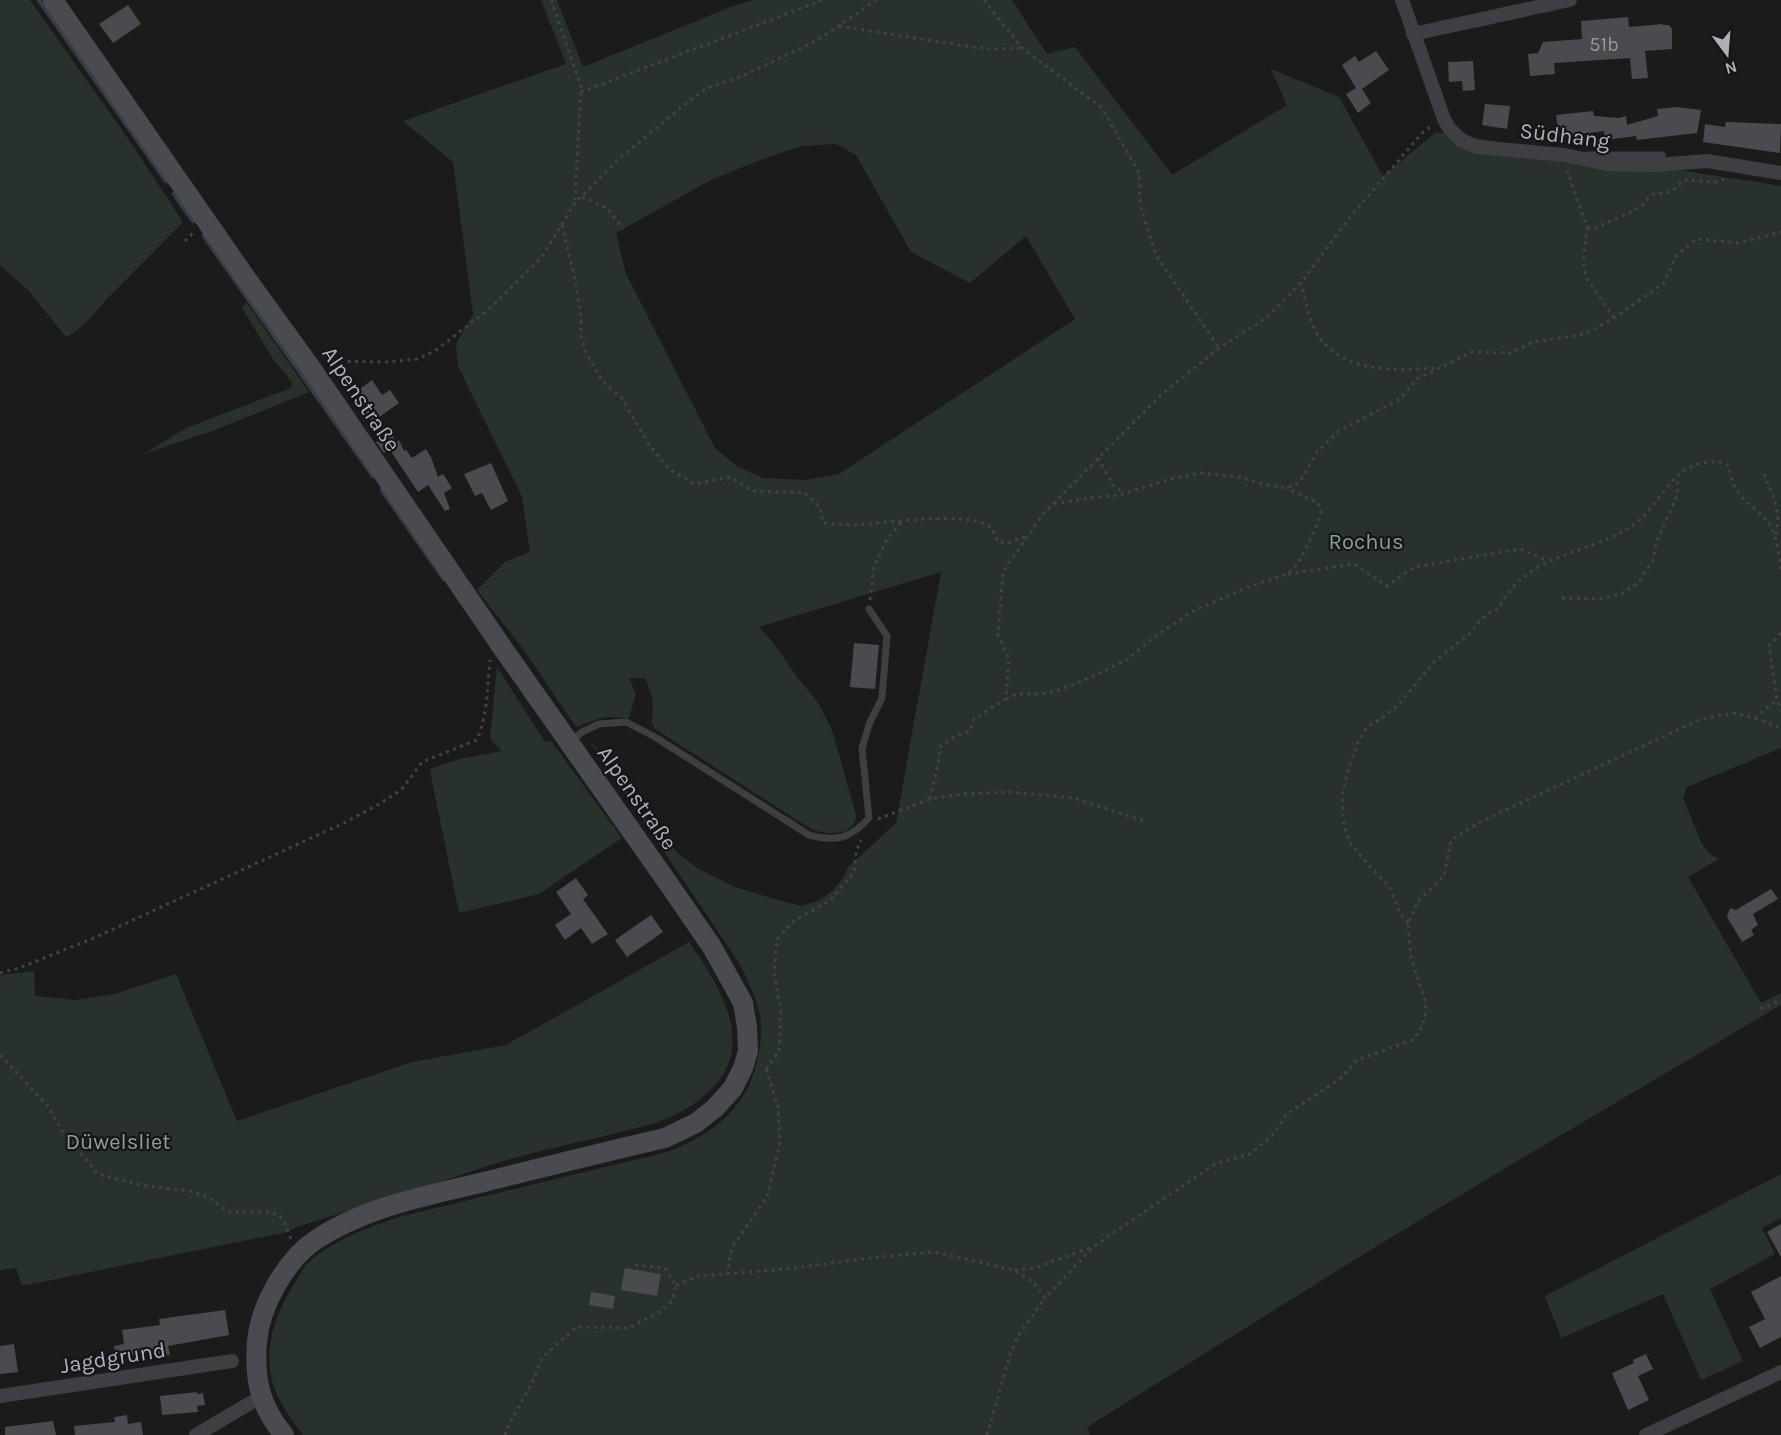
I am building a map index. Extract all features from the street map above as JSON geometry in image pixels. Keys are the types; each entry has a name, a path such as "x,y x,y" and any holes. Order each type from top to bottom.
{"street":[{"name":"Alpenstraße","path":"53,0 712,947 742,1003 747,1027 748,1051 733,1088 715,1108 696,1123 665,1138 409,1200 361,1217 316,1240 286,1270 266,1307 258,1333 256,1379 274,1422 284,1435"},
{"name":"Südhang","path":"1402,0 1444,119 1461,140 1477,147 1565,155 1606,164 1654,165 1707,161 1781,173"},
{"path":"1413,34 1570,0"},
{"name":"Jagdgrund","path":"0,1396 232,1360"},
{"path":"1646,1435 1781,1372"},
{"path":"196,1435 262,1396"}],"lane":[{"path":"1565,155 1662,155"},
{"path":"569,742 599,724 626,722 655,737 809,836 846,837 858,830 869,818 862,748 870,722 882,698 887,636 869,609"}],"path":[{"path":"551,0 581,86 575,203"},
{"path":"581,92 823,0"},
{"path":"309,365 323,361 388,362 418,359 436,350 488,310 541,258 575,203 620,158 689,101 707,88 740,77 810,44 876,0"},
{"path":"984,0 1022,48 1102,108 1138,173 1140,205 1156,255 1220,348"},
{"path":"839,26 972,47 1022,48"},
{"path":"1006,699 1009,659 998,635 1003,572 1043,514 1161,395 1220,348 1269,316 1301,282 1350,218 1423,132 1444,119"},
{"path":"1565,155 1568,171 1587,227 1583,263 1587,279 1614,318"},
{"path":"1587,227 1595,228 1614,220 1642,206 1654,194 1671,192 1684,180 1694,179"},
{"path":"582,197 607,208 623,229"},
{"path":"562,225 575,280 581,317 580,336 586,353 603,382 621,397 650,446 669,469 694,484 731,477 752,491 805,493 820,507 822,523 852,525 955,519 975,521 991,527 999,542 1008,543 1027,537"},
{"path":"1287,488 1299,483 1317,452 1339,432 1400,399 1417,378 1472,352 1510,353 1533,342 1585,334 1614,318 1664,283 1676,256 1696,239 1739,243 1781,232"},
{"path":"1301,282 1315,330 1328,349 1351,362 1381,369 1437,368"},
{"path":"1098,458 1113,485 1124,494"},
{"path":"1408,923 1401,915 1389,886 1372,870 1350,843 1344,826 1342,796 1349,767 1358,742 1367,727 1382,719 1399,704 1435,661 1471,633 1479,621 1493,610 1498,609 1505,595 1523,577 1548,561 1620,533 1637,522 1665,488 1685,470 1702,463 1722,461 1728,465 1734,486 1741,496 1762,513 1775,537 1781,571"},
{"path":"1052,505 1124,494 1170,479 1202,473 1239,477 1287,488 1318,503 1321,512 1298,564 1287,574"},
{"path":"1764,474 1779,509 1779,524 1775,537"},
{"path":"1562,598 1600,599 1621,594 1638,583 1653,560 1656,543 1677,496 1678,477"},
{"path":"869,609 874,567 886,541 902,521"},
{"path":"930,799 939,765 940,747 956,736 970,731 974,719 1017,694 1054,692 1089,678 1128,659 1154,637 1195,610 1251,586 1287,574 1354,564 1387,586 1414,567 1520,549 1548,561"},
{"path":"1781,633 1769,645 1776,700 1781,710"},
{"path":"0,973 19,968 94,938 346,822 381,803 402,789 422,762 477,740 483,727 486,710 491,659 504,650"},
{"path":"1755,717 1776,700"},
{"path":"987,1435 1010,1355 1018,1336 1045,1298 1094,1246 1215,1164 1250,1154 1272,1136 1287,1114 1341,1078 1357,1060 1412,1040 1420,1031 1425,1017 1426,1003 1411,958 1408,923 1419,900 1444,876 1451,840 1480,822 1699,720 1733,713 1755,717 1781,728"},
{"path":"877,820 930,799 962,794 1009,792 1074,798 1144,821"},
{"path":"728,1275 733,1246 767,1197 780,1143 778,1106 766,1070 779,1051 781,1013 774,972 777,939 795,920 831,900 854,872 856,852 866,833"},
{"path":"1760,1008 1781,1000"},
{"path":"0,1055 48,1107 62,1131 98,1174 141,1185 190,1191 206,1196 229,1212 270,1212 279,1215 288,1231"},
{"path":"1013,1270 1034,1268 1094,1246"},
{"path":"676,1285 699,1276 728,1275 935,1252 1013,1270 1033,1282 1045,1298"},
{"path":"506,1435 542,1358 576,1327 629,1328 661,1311 672,1301 676,1285 665,1268 635,1265"}],"green space":[{"path":"0,0 30,0 129,140 183,222 83,325 66,337 28,290 0,265"},
{"name":"Rochus","path":"541,0 557,0 583,67 753,0 1012,0 1047,54 1075,47 1172,175 1287,105 1271,69 1339,97 1383,176 1436,132 1781,186 1781,748 1687,787 1683,798 1702,844 1711,855 1719,859 1688,877 1761,1003 1781,993 1781,1005 1351,1262 1087,1427 1090,1435 303,1435 286,1411 276,1391 270,1371 269,1357 273,1330 283,1304 303,1269 316,1256 350,1236 399,1217 667,1152 712,1129 735,1107 752,1078 760,1048 761,1024 748,981 739,963 591,743 655,829 678,853 697,868 735,887 781,901 802,906 817,901 832,891 843,878 848,867 896,823 941,572 759,627 819,704 832,730 856,815 851,827 845,831 831,833 811,829 655,729 652,723 653,700 645,678 629,678 636,694 629,718 604,717 576,727 523,649 477,590 505,562 530,552 522,497 458,366 456,344 473,314 453,162 403,121 566,64","holes":["836,144 856,155 911,252 970,283 1026,236 1075,319 839,474 806,480 763,478 735,465 715,448 626,274 616,233 711,180 801,146"]},
{"path":"246,302 309,392 215,430 144,454 186,428 291,388 292,382 273,359 242,308"},
{"path":"497,667 545,742 551,741 622,838 539,894 459,913 430,771 432,768 460,759 502,751 490,739"},
{"name":"Düwelsliet","path":"689,942 725,1003 732,1037 731,1054 725,1071 714,1086 700,1100 675,1115 659,1122 507,1160 287,1232 22,1286 16,1268 0,1270 0,975 34,971 35,996 75,1000 115,994 176,974 237,1121 412,1062 506,1045"},
{"path":"1781,1174 1781,1218 1762,1228 1775,1254 1710,1289 1743,1361 1701,1380 1663,1294 1561,1338 1545,1296"}],"building":[{"path":"128,5 141,24 113,43 99,24"},
{"path":"1628,17 1629,27 1663,24 1669,25 1672,29 1672,49 1645,51 1648,78 1632,79 1630,58 1554,63 1555,74 1530,76 1528,54 1538,53 1543,42 1582,39 1581,21"},
{"path":"1376,51 1389,70 1362,89 1371,103 1358,113 1346,94 1356,88 1342,65 1355,56 1359,62"},
{"path":"1473,61 1475,90 1463,91 1462,81 1449,82 1448,62"},
{"path":"1485,104 1510,106 1507,129 1482,125"},
{"path":"1676,107 1701,110 1697,133 1637,140 1636,136 1605,140 1604,131 1559,137 1556,115 1593,111 1594,116 1619,118 1626,116 1627,125 1658,116 1657,109"},
{"path":"1726,122 1781,124 1780,153 1703,142 1705,124 1725,127"},
{"path":"372,380 382,395 390,390 399,403 372,422 353,394"},
{"path":"392,434 396,442 399,440 404,451 406,450 412,458 426,449 438,477 443,474 452,488 444,493 450,509 445,511 428,485 418,492 390,450 384,453 376,442"},
{"path":"491,463 508,501 491,510 482,493 475,496 464,474"},
{"path":"854,643 879,645 875,689 850,687"},
{"path":"576,878 588,895 583,899 608,934 592,944 581,928 565,940 555,925 571,914 556,892"},
{"path":"1771,889 1778,899 1753,914 1758,925 1751,930 1754,935 1742,942 1727,917 1730,908 1736,910"},
{"path":"651,915 663,932 627,957 615,940"},
{"path":"1781,1224 1781,1257 1767,1232"},
{"path":"625,1268 661,1274 657,1296 621,1290"},
{"path":"1781,1276 1781,1337 1760,1348 1749,1327 1765,1319 1751,1292"},
{"path":"591,1292 615,1296 613,1309 589,1305"},
{"path":"225,1310 229,1335 168,1346 170,1355 155,1356 155,1352 116,1357 114,1346 124,1344 122,1330 160,1325 159,1319"},
{"path":"14,1344 18,1372 0,1374 0,1346"},
{"path":"1646,1354 1653,1369 1638,1376 1649,1400 1628,1410 1612,1373 1634,1363 1633,1360"},
{"path":"197,1392 197,1394 203,1393 205,1405 197,1406 198,1412 162,1415 160,1396"},
{"path":"127,1415 128,1424 141,1422 143,1435 75,1435 74,1426 115,1422 114,1417"},
{"path":"53,1421 56,1435 5,1435 5,1427"}],"waterway":[{"path":"39,0 166,181"},
{"path":"174,194 193,221"},
{"path":"204,236 373,476"},
{"path":"382,490 444,579"}]}
